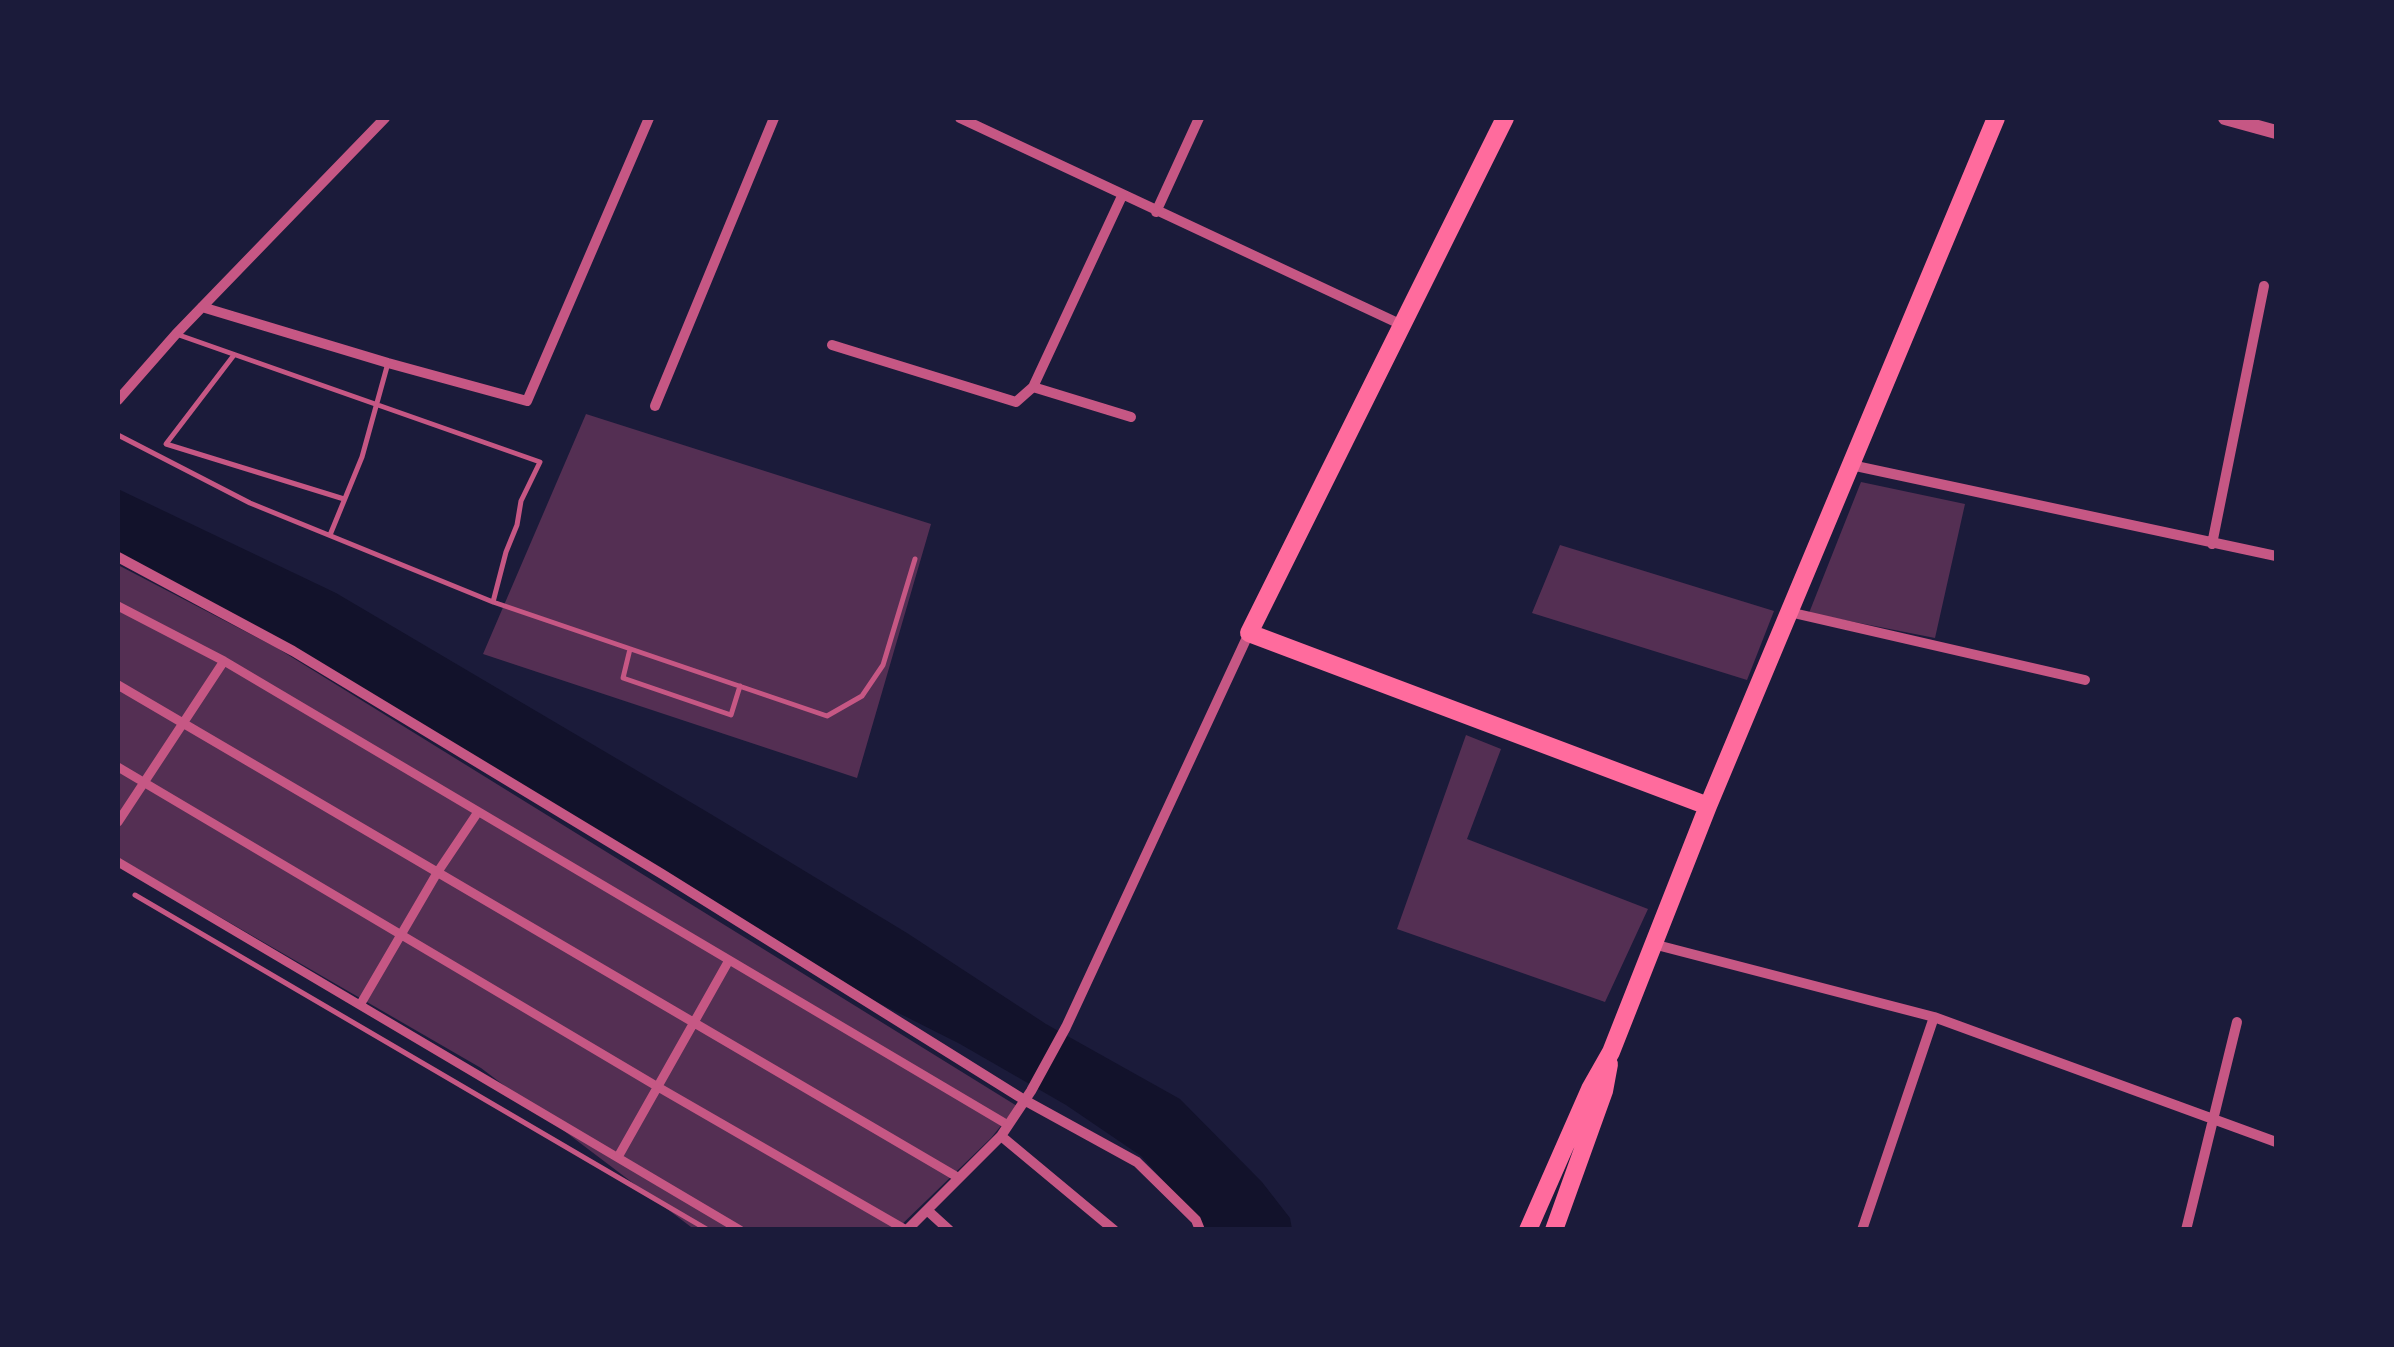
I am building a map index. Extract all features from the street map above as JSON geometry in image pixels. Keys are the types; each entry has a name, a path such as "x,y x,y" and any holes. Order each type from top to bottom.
{"main road":[{"path":"1505,118 1250,633 1708,806"},
{"path":"1528,1230 1610,1052 1708,806 1996,118"},
{"path":"1554,1230 1604,1090 1610,1052"}],"street":[{"path":"118,400 176,334 385,118"},
{"path":"202,307 388,364 528,401 649,118"},
{"path":"655,406 774,118"},
{"path":"960,118 1404,326"},
{"path":"1156,212 1199,118"},
{"path":"2225,118 2276,132"},
{"path":"832,345 1016,402 1033,387 1122,196"},
{"path":"2212,544 2264,286"},
{"path":"1033,387 1130,418"},
{"path":"1851,465 2276,556"},
{"path":"118,558 310,661 1137,1162 1196,1220 1200,1230"},
{"path":"118,606 224,661 1005,1131 1114,1230"},
{"path":"1789,612 2085,680"},
{"path":"118,767 658,1088 906,1230 1005,1131 1028,1096 1066,1028 1250,633"},
{"path":"118,822 224,661"},
{"path":"118,684 959,1178"},
{"path":"360,1005 436,873 478,812"},
{"path":"118,862 740,1230"},
{"path":"1653,944 1934,1018 2276,1142"},
{"path":"618,1157 728,962"},
{"path":"1862,1230 1934,1018"},
{"path":"2186,1230 2236,1022"},
{"path":"926,1210 949,1230"}],"lane":[{"path":"176,334 540,462 520,500 517,524 493,602"},
{"path":"234,355 166,444 344,499"},
{"path":"330,535 362,457 388,364"},
{"path":"118,435 250,503 493,602 827,716 862,696 883,664 915,559"},
{"path":"630,649 623,678 732,714 740,686"},
{"path":"135,895 708,1230"}],"shaded area":[{"path":"118,489 336,593 907,933 1046,1024 1180,1099 1262,1182 1290,1218 1292,1229 1204,1229 1141,1156 1066,1105 960,1044 851,989 296,651 118,556"}],"building":[{"path":"586,414 931,524 857,778 483,654"},
{"path":"1861,482 1965,504 1935,638 1809,613"},
{"path":"1560,545 1774,611 1747,680 1532,613"},
{"path":"118,565 277,648 1017,1106 991,1138 896,1230 695,1230 481,1068 118,858"},
{"path":"1466,735 1501,749 1467,839 1648,909 1605,1002 1397,929"}]}
